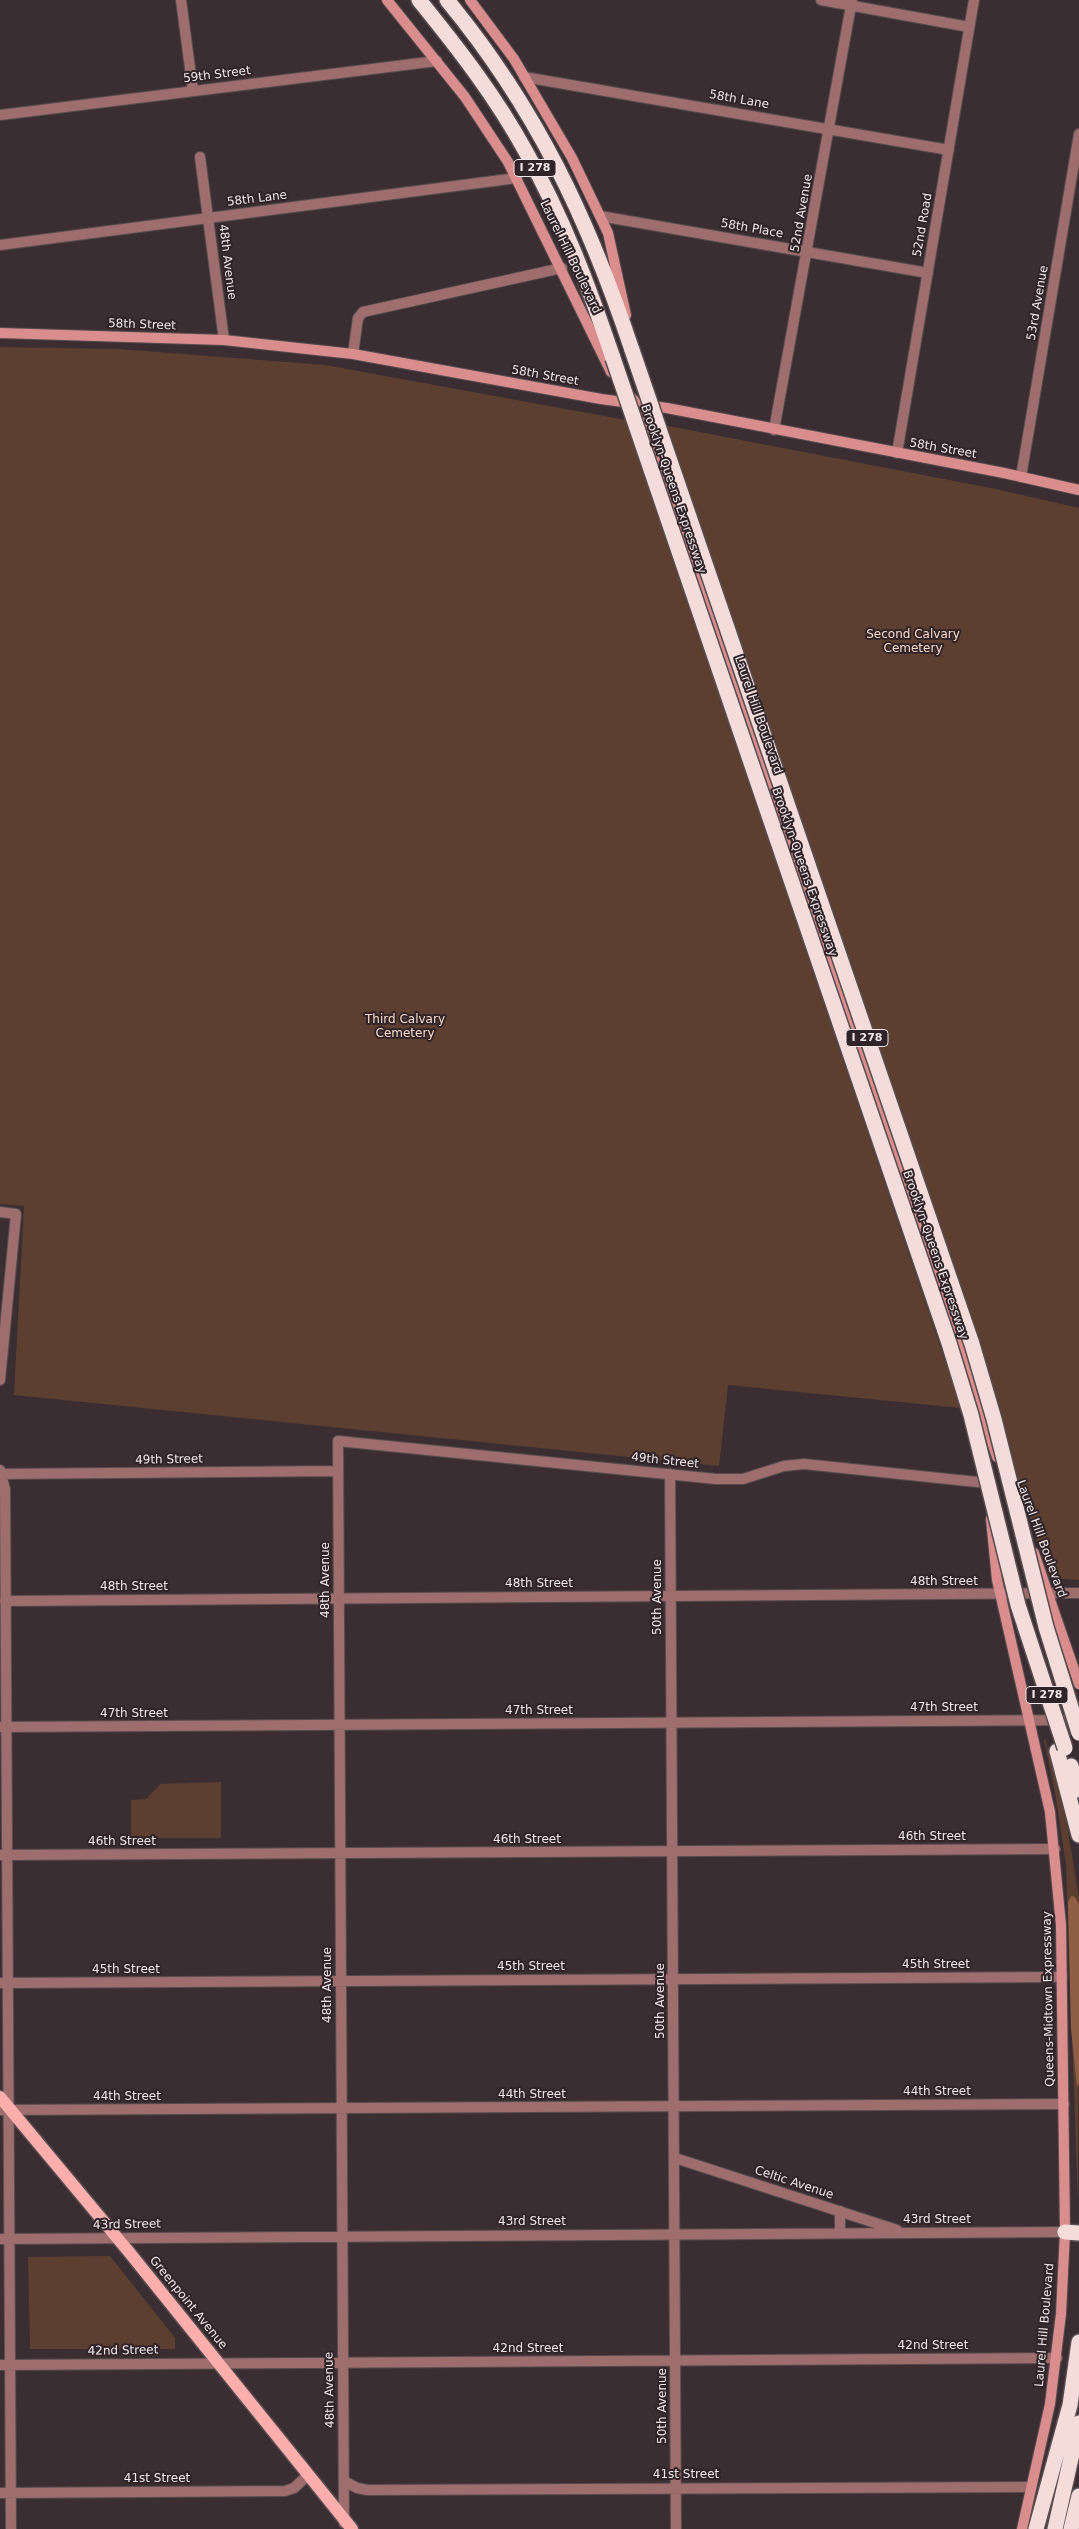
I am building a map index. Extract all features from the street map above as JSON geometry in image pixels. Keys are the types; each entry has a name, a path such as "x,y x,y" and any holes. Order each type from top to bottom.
{"highway":[{"name":"Brooklyn-Queens Expressway","path":"419,0 485,86 535,169 577,258 613,358 949,1343 971,1415 1029,1642 1061,1749"},
{"name":"Brooklyn-Queens Expressway","path":"447,0 502,73 557,164 592,239 632,350 972,1344 994,1419 1041,1609 1079,1733"},
{"path":"1061,1749 1079,1790"},
{"path":"1061,1749 1079,1835"},
{"path":"1036,2529 1070,2405 1079,2342"},
{"path":"1044,2529 1056,2477 1079,2397"},
{"path":"1055,2529 1079,2423"},
{"path":"1071,2529 1079,2496"}],"main road":[{"name":"Laurel Hill Boulevard","path":"388,0 481,120 517,178 616,382 638,405 978,1404 1048,1593 1079,1684"},
{"name":"Laurel Hill Boulevard","path":"470,0 501,40 524,76 572,158 600,216 614,254 641,389 638,405"},
{"name":"58th Street","path":"0,333 224,340 353,354 897,453 1079,490"},
{"name":"Laurel Hill Boulevard","path":"978,1404 1000,1594"},
{"path":"1000,1594 1046,1789 1055,1849"},
{"name":"Queens-Midtown Expressway","path":"1055,1849 1060,1907 1064,2150"},
{"name":"Greenpoint Avenue","path":"0,2097 4,2109 117,2237 347,2526"},
{"name":"Laurel Hill Boulevard","path":"1022,2529 1048,2414 1057,2358 1072,2233 1064,2150"}],"street":[{"path":"181,0 193,91"},
{"path":"821,0 852,3 969,27"},
{"name":"52nd Road","path":"897,453 974,0"},
{"name":"52nd Avenue","path":"774,430 852,3"},
{"name":"59th Street","path":"0,115 437,61"},
{"name":"58th Lane","path":"524,76 949,150"},
{"name":"53rd Avenue","path":"1021,477 1079,134"},
{"name":"48th Avenue","path":"200,156 224,340"},
{"name":"58th Lane","path":"0,245 517,178"},
{"name":"58th Place","path":"600,216 928,273"},
{"path":"353,354 358,318 363,312 562,268"},
{"path":"0,1212 16,1214 0,1380"},
{"name":"48th Avenue","path":"338,1441 343,2363 344,2481 347,2526"},
{"name":"49th Street","path":"338,1441 736,1480 784,1466 804,1464 987,1483"},
{"name":"49th Street","path":"0,1473 338,1471"},
{"path":"0,1473 5,1489 2,1602 5,2492 11,2529"},
{"name":"50th Avenue","path":"670,1474 676,2529"},
{"name":"48th Street","path":"2,1602 1079,1593"},
{"name":"47th Street","path":"3,1727 1079,1720"},
{"name":"46th Street","path":"4,1855 1055,1849"},
{"name":"45th Street","path":"4,1983 1062,1977"},
{"name":"44th Street","path":"4,2109 1064,2104"},
{"name":"Celtic Avenue","path":"675,2158 906,2232"},
{"path":"840,2211 840,2233"},
{"name":"43rd Street","path":"4,2239 675,2233 1072,2233"},
{"name":"42nd Street","path":"5,2365 1057,2358"},
{"name":"41st Street","path":"5,2492 286,2490 294,2488 308,2475"},
{"name":"41st Street","path":"344,2481 357,2488 367,2490 1031,2487"}],"green space":[{"name":"Third Calvary Cemetery","path":"0,347 118,349 325,365 626,420 961,1408 728,1385 719,1466 14,1395 24,1206 0,1204"},
{"name":"Second Calvary Cemetery","path":"663,425 996,489 1079,508 1079,1580 1049,1578 1004,1435"},
{"path":"1045,1738 1067,1825 1079,1898 1078,2204 1066,1865"},
{"path":"221,1782 221,1838 131,1838 131,1800 146,1799 160,1784"},
{"path":"110,2256 175,2338 175,2349 30,2349 28,2257"}],"shaded area":[{"path":"1071,1896 1075,1897 1079,1904 1079,2084 1077,2087 1071,2029 1068,1902"}]}
